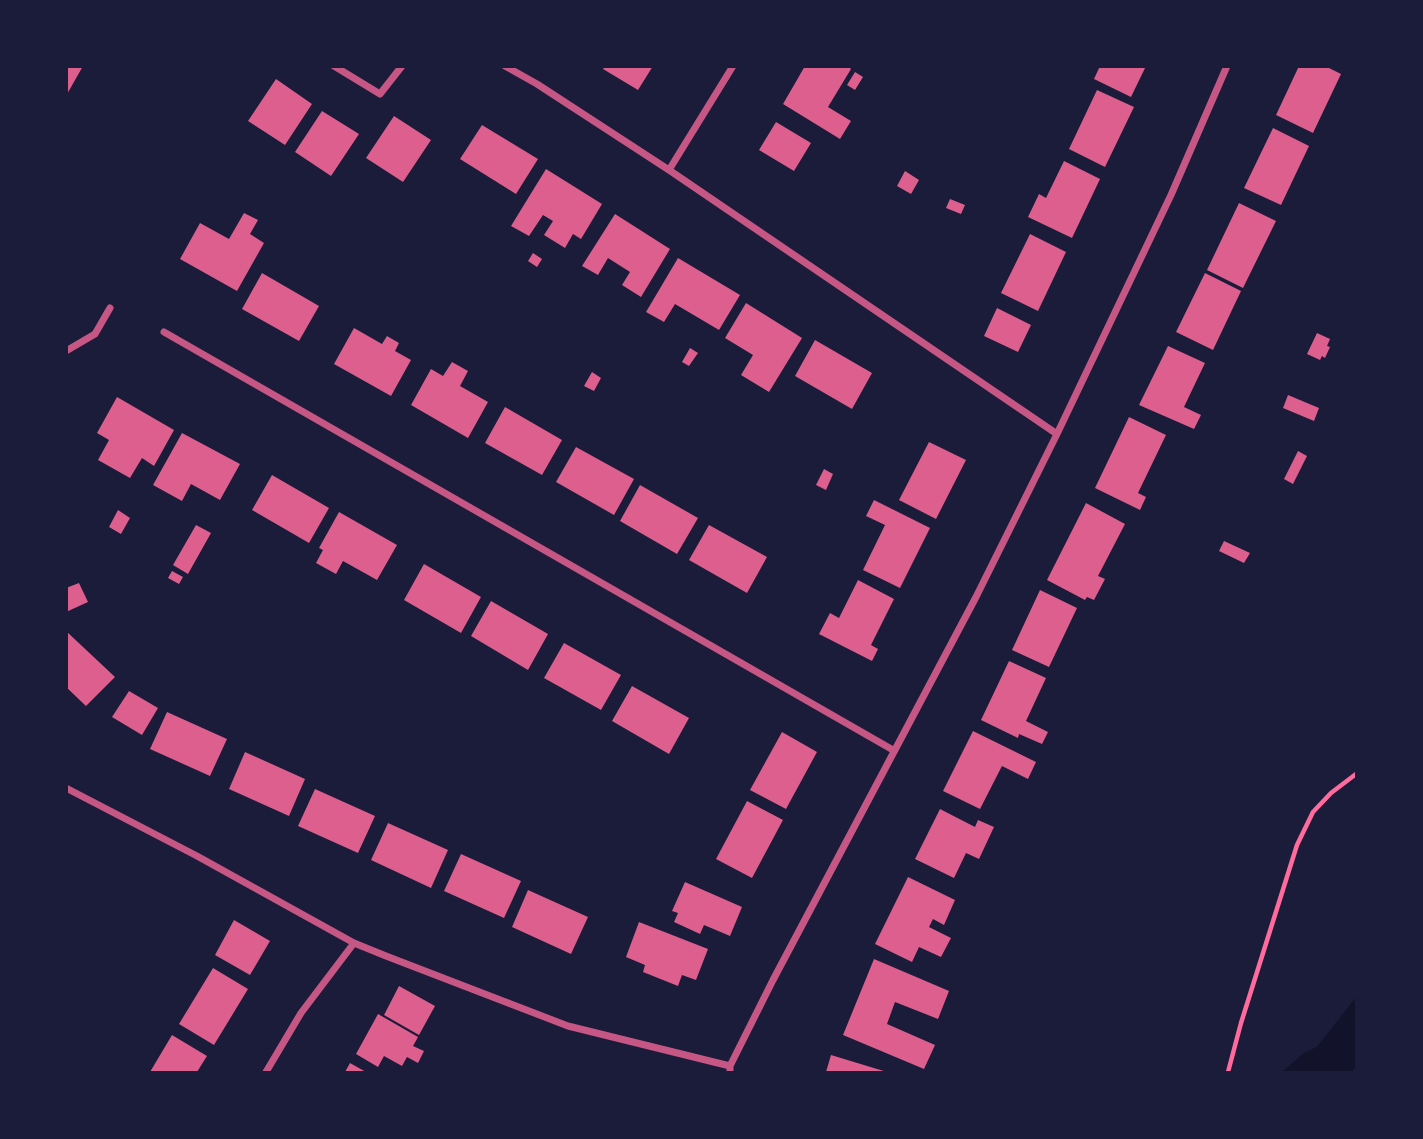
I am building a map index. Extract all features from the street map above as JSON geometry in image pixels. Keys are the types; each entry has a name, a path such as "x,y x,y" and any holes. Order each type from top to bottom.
{"street":[{"path":"334,66 380,94 402,66"},
{"path":"505,66 669,170 1057,434"},
{"path":"669,170 733,66"},
{"path":"66,788 197,856 354,943 568,1026 730,1069 893,750 976,597 1057,434 1171,195 1227,66"},
{"path":"66,351 95,334 110,309"},
{"path":"164,332 893,750"},
{"path":"266,1073 301,1013 354,943"}],"path":[{"path":"1228,1073 1297,845 1313,812 1331,793 1356,774"}],"shaded area":[{"path":"1356,997 1356,1065 1352,1072 1282,1072 1304,1053 1317,1047"}],"building":[{"path":"66,66 83,66 66,96"},
{"path":"605,66 653,66 638,90 603,69"},
{"path":"805,66 848,66 851,69 828,107 851,121 840,139 783,104"},
{"path":"1100,66 1146,66 1131,97 1094,79"},
{"path":"1299,66 1325,66 1341,74 1313,133 1276,115"},
{"path":"855,72 863,77 855,90 847,85"},
{"path":"276,79 312,104 285,145 248,121"},
{"path":"1097,90 1134,107 1105,167 1069,149"},
{"path":"322,111 359,134 331,176 295,152"},
{"path":"394,116 431,140 403,182 366,158"},
{"path":"776,122 811,143 794,171 759,150"},
{"path":"482,125 538,159 516,194 460,159"},
{"path":"1273,128 1309,146 1281,205 1244,188"},
{"path":"1064,161 1100,179 1072,238 1028,217 1039,194 1046,198"},
{"path":"546,169 602,204 581,239 573,234 565,248 544,235 553,221 543,215 529,236 511,226"},
{"path":"905,171 919,180 911,194 897,186"},
{"path":"950,199 965,205 961,214 946,208"},
{"path":"1239,203 1276,221 1243,288 1207,270"},
{"path":"244,213 258,220 250,234 264,243 237,291 180,259 200,223 229,239"},
{"path":"615,214 670,249 641,297 622,285 630,272 608,258 598,275 582,266"},
{"path":"1030,234 1066,252 1038,311 1001,293"},
{"path":"533,253 542,259 537,267 528,261"},
{"path":"678,258 740,295 719,330 675,304 664,322 646,312"},
{"path":"262,273 319,306 299,341 242,309"},
{"path":"1205,273 1241,291 1213,350 1176,332"},
{"path":"746,303 802,338 769,392 741,375 753,355 725,338"},
{"path":"997,308 1031,325 1018,352 984,336"},
{"path":"354,328 382,344 387,336 399,343 395,351 411,360 391,396 334,364"},
{"path":"1317,333 1330,339 1325,358 1322,356 1320,360 1307,354"},
{"path":"815,340 872,373 852,409 795,376"},
{"path":"1168,346 1205,363 1184,407 1201,415 1194,429 1139,405"},
{"path":"690,348 698,353 689,366 682,362"},
{"path":"452,362 468,371 460,386 488,402 468,438 411,405 431,369 443,376"},
{"path":"592,372 601,378 594,391 584,386"},
{"path":"1288,395 1319,408 1314,421 1283,408"},
{"path":"117,397 174,430 154,466 142,458 130,478 98,460 109,440 97,433"},
{"path":"505,407 562,440 542,475 485,443"},
{"path":"1129,417 1166,435 1138,493 1146,497 1140,510 1095,488"},
{"path":"182,433 240,464 220,500 191,484 182,501 153,485"},
{"path":"929,442 966,460 936,519 899,500"},
{"path":"576,447 634,479 614,515 556,482"},
{"path":"1298,451 1307,456 1293,484 1284,479"},
{"path":"824,469 833,474 826,490 816,485"},
{"path":"272,475 329,508 309,543 252,510"},
{"path":"640,485 698,518 677,554 620,521"},
{"path":"874,500 930,528 900,588 863,570 885,525 866,516"},
{"path":"1086,503 1125,524 1098,576 1105,579 1094,600 1087,597 1085,600 1047,580"},
{"path":"118,510 130,518 121,534 109,527"},
{"path":"339,512 397,545 377,580 343,561 336,574 316,563 323,550 319,548"},
{"path":"196,525 211,533 188,574 173,565"},
{"path":"709,525 767,557 747,593 689,560"},
{"path":"1224,541 1250,553 1244,563 1219,551"},
{"path":"424,564 481,597 461,633 404,600"},
{"path":"172,571 183,577 179,584 168,578"},
{"path":"858,580 894,599 871,645 878,649 872,661 819,634 830,613 839,618"},
{"path":"79,583 88,602 66,612 66,588"},
{"path":"1040,590 1077,608 1049,667 1012,650"},
{"path":"491,601 548,634 528,670 471,636"},
{"path":"66,631 115,677 86,706 66,687"},
{"path":"564,643 621,675 601,710 544,678"},
{"path":"1009,661 1046,678 1026,721 1048,732 1042,744 1019,734 1018,738 981,720"},
{"path":"632,686 689,718 669,754 612,721"},
{"path":"129,691 158,708 142,735 112,717"},
{"path":"167,712 227,739 210,776 150,749"},
{"path":"973,731 1036,762 1028,779 1002,766 980,809 943,791"},
{"path":"782,732 817,752 786,809 750,790"},
{"path":"245,752 305,779 289,816 229,789"},
{"path":"315,789 375,816 358,853 298,826"},
{"path":"747,801 783,820 752,878 716,859"},
{"path":"940,809 975,827 978,820 994,827 979,859 966,853 954,878 915,859"},
{"path":"388,823 448,850 431,888 371,860"},
{"path":"461,854 521,881 504,918 444,891"},
{"path":"908,877 955,900 944,925 933,919 929,927 951,938 941,957 919,947 912,962 875,944"},
{"path":"685,882 742,907 730,936 704,925 700,934 674,922 678,913 672,911"},
{"path":"528,890 588,917 571,954 512,927"},
{"path":"234,920 270,941 250,975 215,955"},
{"path":"639,922 708,949 696,980 682,975 678,986 643,972 645,965 626,957"},
{"path":"874,959 949,991 938,1019 895,1002 887,1024 935,1045 924,1069 843,1035"},
{"path":"213,968 248,989 214,1045 179,1024"},
{"path":"399,986 435,1006 419,1035 384,1015"},
{"path":"378,1014 418,1037 413,1046 424,1051 418,1063 407,1057 402,1066 384,1056 378,1067 356,1054"},
{"path":"172,1035 207,1056 197,1072 150,1072"},
{"path":"831,1055 887,1072 826,1072"},
{"path":"350,1063 366,1072 345,1072"}]}
